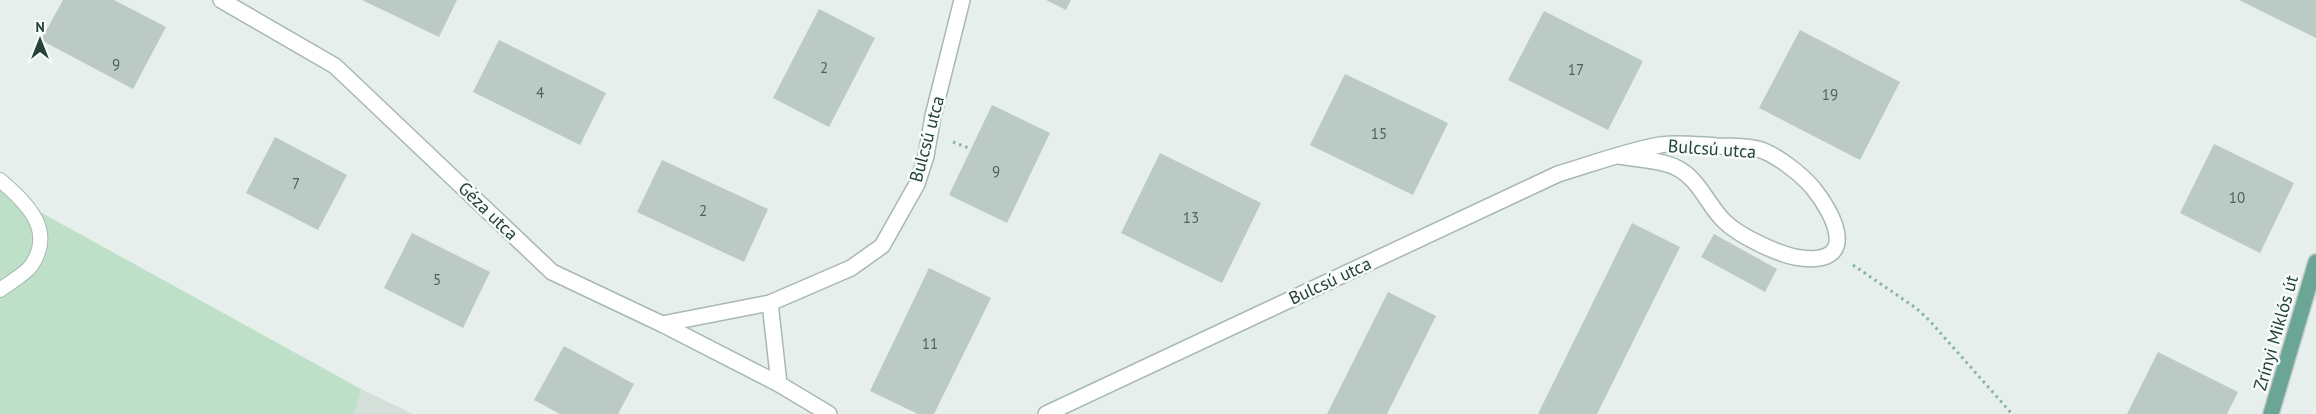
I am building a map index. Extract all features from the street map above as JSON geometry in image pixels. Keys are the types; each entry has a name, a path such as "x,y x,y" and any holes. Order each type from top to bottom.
{"main road":[{"name":"Zrínyi Miklós út","path":"2271,414 2316,262"}],"street":[{"name":"Géza utca","path":"221,0 335,66 552,272 662,324 779,384"},
{"name":"Bulcsú utca","path":"662,324 770,303 851,268 882,246 917,184 926,156 933,116 962,0"},
{"name":"Bulcsú utca","path":"1046,414 1558,174 1618,156 1661,145 1734,146 1759,149 1795,171 1812,187 1837,227 1837,244 1834,252 1821,260 1799,258 1779,252 1746,236 1724,222 1689,175 1675,166 1618,156"},
{"path":"770,303 779,384 829,414"}],"lane":[{"path":"0,180 25,202 38,222 40,248 30,266 0,290"}],"path":[{"path":"945,139 971,149"},
{"path":"1834,252 1916,308 1929,320 2012,414"}],"shaded area":[{"path":"361,389 413,414 354,414"}],"green space":[{"path":"0,190 361,389 354,414 0,414"}],"building":[{"path":"63,0 114,0 166,27 133,89 41,40"},
{"path":"362,0 457,0 439,37"},
{"path":"1046,0 1071,0 1066,10"},
{"path":"2239,0 2316,0 2316,38"},
{"path":"819,9 875,38 829,127 773,98"},
{"path":"1544,11 1643,61 1608,130 1508,80"},
{"path":"1800,30 1900,82 1860,160 1759,108"},
{"path":"499,40 606,93 580,145 473,92"},
{"path":"1345,74 1448,123 1413,195 1310,145"},
{"path":"992,105 1050,133 1007,223 949,195"},
{"path":"275,137 347,175 318,230 246,193"},
{"path":"2214,144 2294,183 2260,253 2180,213"},
{"path":"1160,153 1261,203 1222,283 1121,233"},
{"path":"662,160 768,209 744,262 637,212"},
{"path":"1632,223 1680,247 1597,414 1538,414"},
{"path":"412,233 490,272 463,328 384,288"},
{"path":"1714,234 1777,269 1765,292 1701,257"},
{"path":"929,268 991,298 934,414 918,414 870,391"},
{"path":"1388,292 1436,316 1387,414 1327,414"},
{"path":"564,346 634,384 618,414 560,414 534,400"},
{"path":"2158,352 2238,392 2227,414 2127,414"}]}
